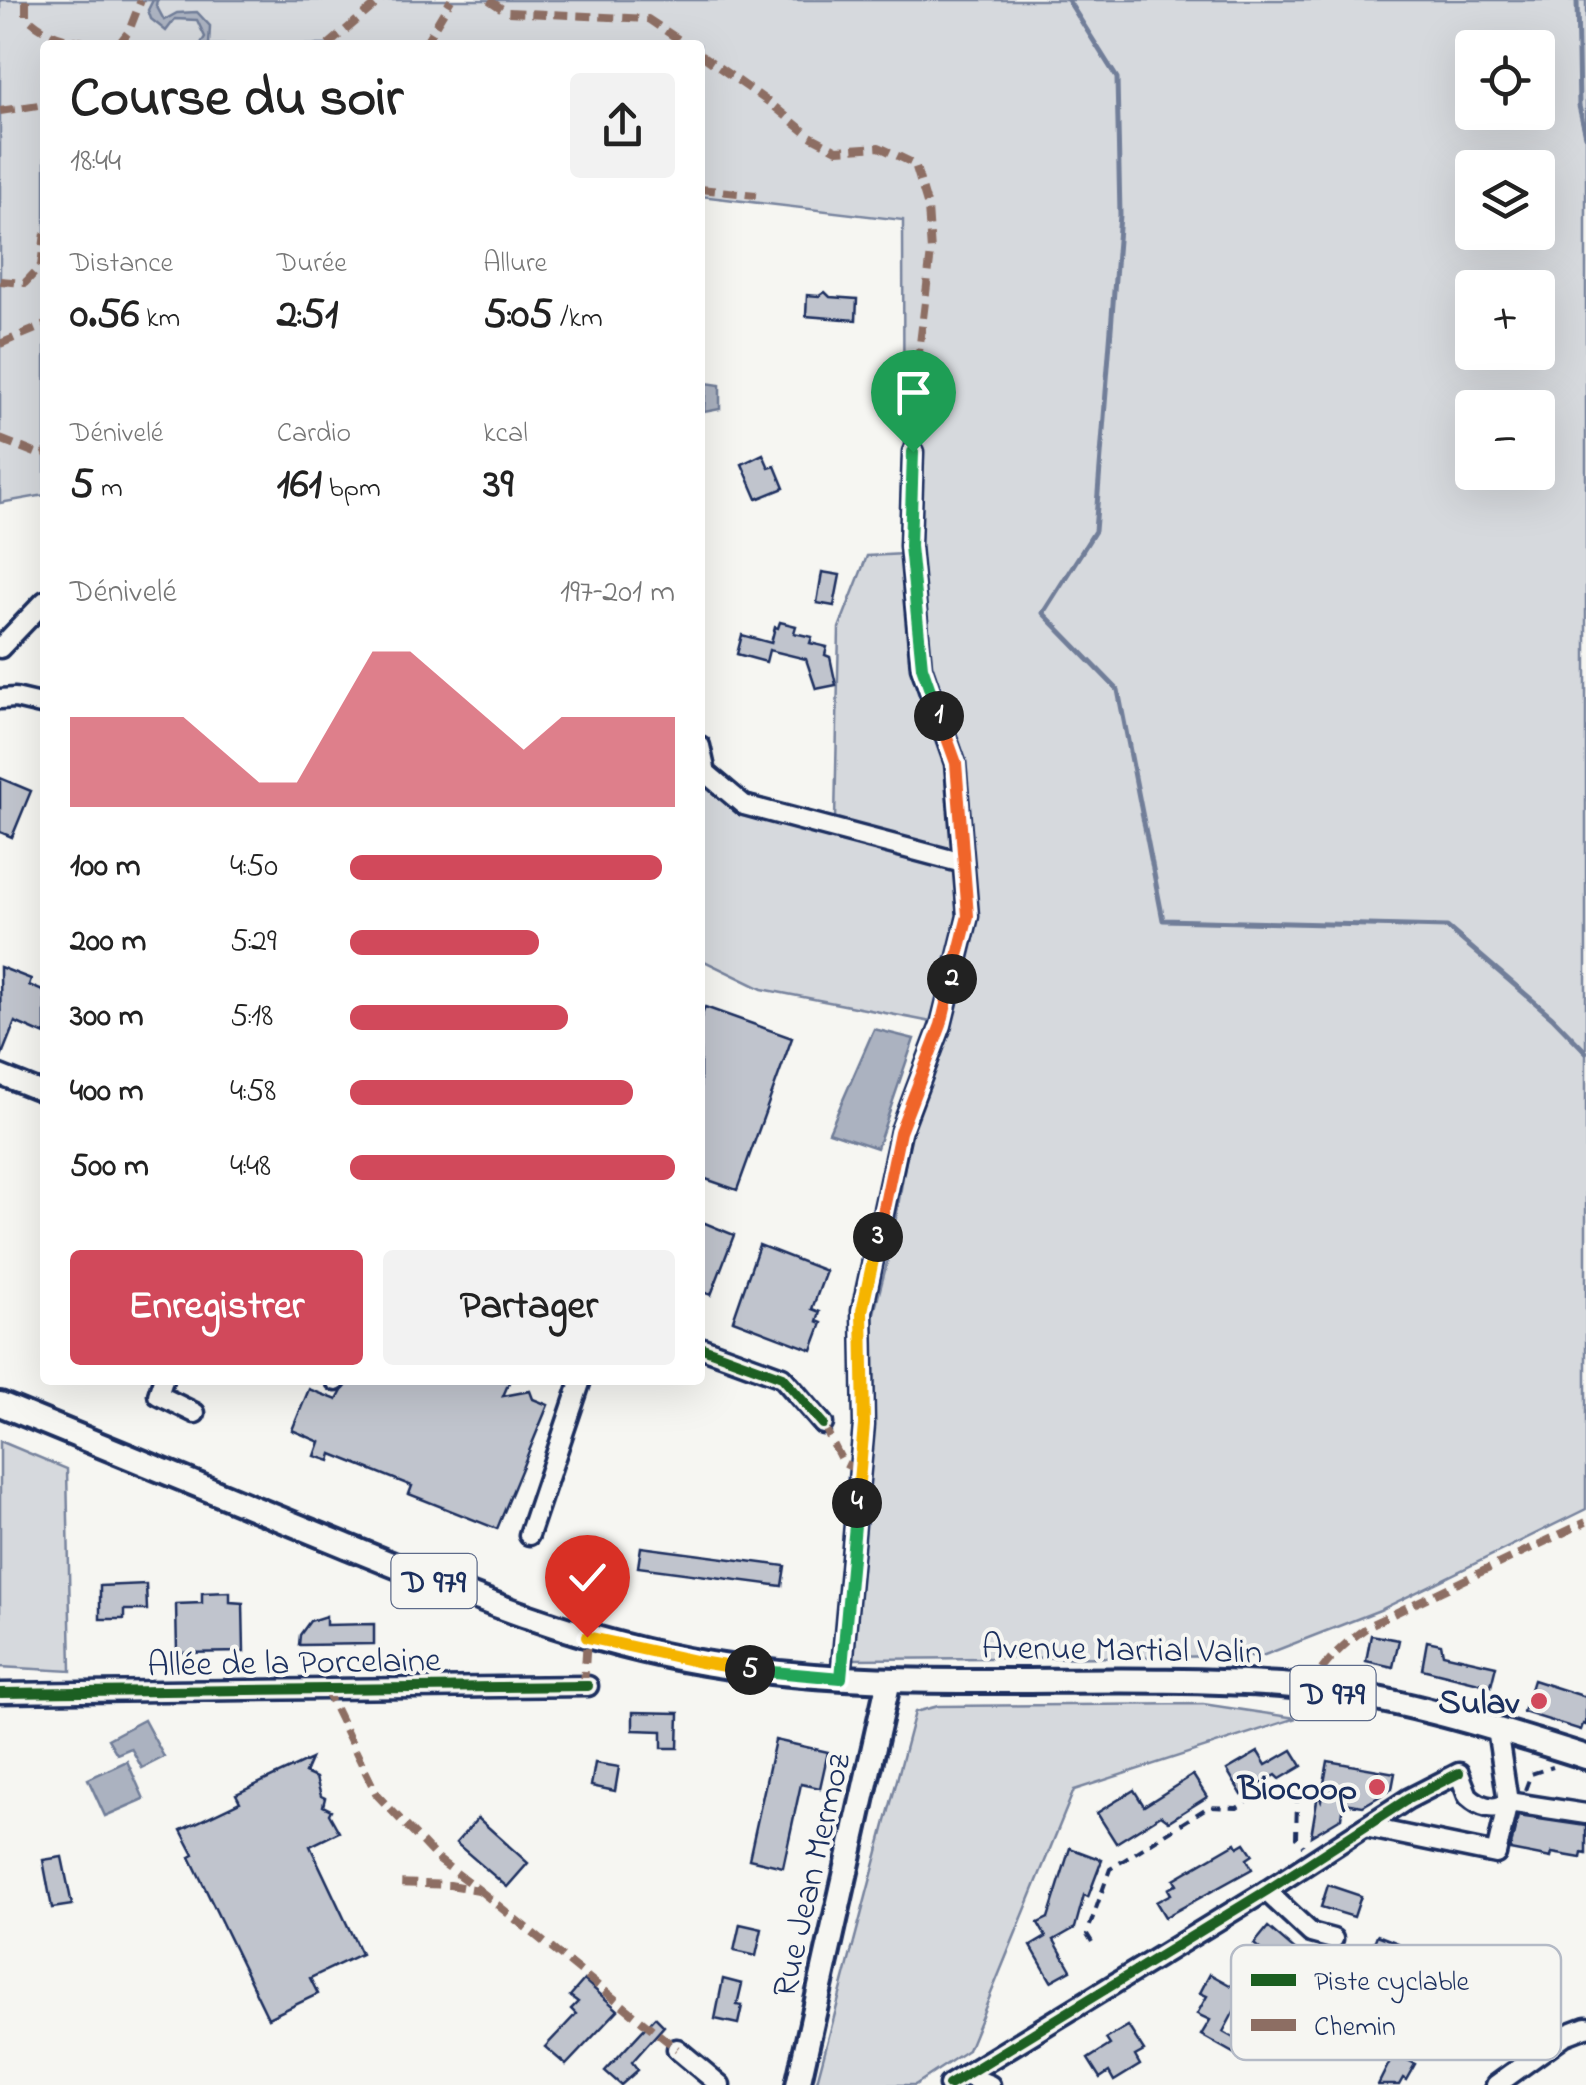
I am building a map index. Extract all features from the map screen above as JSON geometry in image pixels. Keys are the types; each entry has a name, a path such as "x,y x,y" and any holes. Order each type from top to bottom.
{"main road":[{"name":"D 979","path":"0,1404 488,1604 587,1637 700,1662 889,1680"},
{"name":"Avenue Martial Valin","path":"889,1680 1038,1679 1282,1686 1401,1706 1497,1729 1586,1757"},
{"name":"Rue Jean Mermoz","path":"798,2085 889,1680"}],"street":[{"path":"841,1678 864,1425 862,1311 900,1132 941,1025 968,916 956,763 922,667 910,546 913,452"},
{"path":"0,648 40,606"},
{"path":"0,699 40,704"},
{"path":"705,768 744,805 963,863"},
{"path":"0,1076 40,1092"},
{"path":"705,1349 782,1377 823,1424"},
{"path":"161,1385 158,1395 195,1414"},
{"path":"529,1535 578,1385"},
{"name":"Allée de la Porcelaine","path":"0,1693 588,1686"},
{"path":"1364,1826 1496,1854 1514,1803 1497,1729"},
{"path":"957,2080 1408,1798 1459,1773 1468,1796 1476,1803 1500,1808 1514,1803 1586,1814"},
{"path":"1266,1890 1310,1933 1332,1940"},
{"path":"1561,2039 1586,2026"},
{"path":"678,2050 720,2085"},
{"path":"1496,2085 1531,2060"},
{"path":"957,2080 990,2085"}],"path":[{"path":"1514,1803 1531,1774 1562,1764"},
{"path":"1092,1942 1087,1934 1110,1870 1208,1806 1236,1808 1267,1788 1292,1792 1297,1800 1296,1838 1316,1856"}],"shaded area":[{"path":"0,0 1586,0 1586,1509 1380,1610 1262,1656 852,1659 874,1409 873,1317 891,1247 910,1136 952,1026 762,989 705,961 705,782 835,820 839,628 867,556 904,554 903,220 705,197 705,40 40,40 40,496 0,503"},
{"path":"157,0 164,20 177,13 197,12 210,26 209,40 203,40 197,20 175,19 166,31 151,19 148,10"},
{"path":"706,383 720,385 720,409 705,412"},
{"path":"874,1029 914,1039 877,1148 829,1132"},
{"path":"0,1441 67,1469 71,1671 0,1667"},
{"path":"1203,1704 1296,1718 1074,1790 968,2050 915,2085 816,2085 915,1712 938,1706"},
{"path":"144,1720 164,1757 142,1768 131,1748 117,1754 108,1739"},
{"path":"127,1761 144,1799 105,1816 88,1779"}],"building":[{"path":"825,292 830,297 857,299 856,320 806,316 807,295"},
{"path":"886,367 904,368 902,401 884,399"},
{"path":"763,454 769,468 775,466 784,488 757,499 742,464"},
{"path":"822,572 840,575 834,606 817,603"},
{"path":"780,622 796,626 794,633 812,637 810,643 827,647 825,655 830,657 836,685 816,689 806,659 769,650 766,662 737,654 742,635 771,643"},
{"path":"0,778 31,791 12,837 0,832"},
{"path":"0,967 31,979 29,985 40,990 40,1033 15,1022 1,1057"},
{"path":"705,1007 792,1038 737,1190 705,1179"},
{"path":"705,1223 734,1235 711,1295 705,1293"},
{"path":"759,1245 826,1271 812,1309 820,1312 817,1321 822,1323 812,1350 733,1320"},
{"path":"345,1385 508,1385 503,1396 530,1391 533,1399 548,1405 497,1529 409,1494 412,1486 332,1454 330,1461 315,1456 320,1442 292,1430 309,1389 337,1400"},
{"path":"641,1547 785,1566 782,1586 638,1567"},
{"path":"146,1584 147,1610 124,1610 124,1619 100,1619 100,1586"},
{"path":"230,1592 230,1602 243,1603 244,1652 177,1653 176,1604 202,1603 202,1593"},
{"path":"326,1616 326,1625 374,1624 374,1644 299,1645 300,1635 310,1621"},
{"path":"1371,1635 1399,1640 1393,1667 1366,1661"},
{"path":"1427,1641 1441,1644 1443,1654 1496,1666 1491,1686 1422,1669"},
{"path":"1533,1680 1586,1697 1586,1725 1581,1730 1523,1712"},
{"path":"633,1712 679,1713 678,1748 662,1748 662,1731 633,1730"},
{"path":"775,1740 828,1752 820,1788 801,1784 783,1867 749,1859"},
{"path":"1292,1750 1302,1766 1280,1779 1276,1775 1242,1795 1227,1770 1258,1752 1266,1765"},
{"path":"311,1759 305,1773 316,1778 325,1798 323,1806 331,1810 329,1814 339,1832 310,1846 361,1954 310,1978 318,1994 268,2018 190,1857 194,1855 181,1830 240,1802 236,1794"},
{"path":"1328,1761 1395,1773 1392,1789 1363,1806 1343,1803 1341,1818 1311,1836 1318,1794 1321,1800"},
{"path":"595,1763 619,1767 615,1791 591,1786"},
{"path":"1193,1775 1207,1797 1169,1821 1161,1815 1116,1843 1097,1813 1134,1790 1144,1806"},
{"path":"1518,1816 1586,1826 1586,1854 1582,1853 1581,1858 1552,1853 1551,1858 1510,1850"},
{"path":"478,1818 528,1863 507,1887 456,1843"},
{"path":"1236,1843 1238,1847 1245,1843 1253,1855 1247,1859 1252,1869 1165,1917 1156,1902 1171,1894 1168,1889 1177,1884 1174,1879"},
{"path":"1070,1848 1102,1860 1088,1897 1084,1895 1075,1928 1054,1940 1071,1970 1051,1981 1031,1946 1046,1937 1038,1923 1048,1918"},
{"path":"62,1857 72,1905 52,1908 43,1860"},
{"path":"1328,1885 1361,1896 1354,1917 1321,1907"},
{"path":"740,1924 762,1929 756,1956 734,1951"},
{"path":"1268,1927 1289,1945 1255,1945"},
{"path":"1377,1935 1398,1943 1397,1945 1373,1945"},
{"path":"1210,1974 1231,1986 1231,2017 1223,2032 1231,2036 1231,2052 1201,2035 1210,2020 1197,2014 1207,1996 1200,1993"},
{"path":"723,1979 742,1984 738,2024 715,2019"},
{"path":"584,1980 618,2010 566,2065 545,2047 576,2014 571,2009 578,2002 570,1996"},
{"path":"655,2017 664,2026 632,2062 638,2070 621,2085 605,2071"},
{"path":"1128,2026 1144,2051 1135,2056 1140,2065 1114,2081 1109,2072 1100,2078 1088,2059 1110,2045 1106,2039"},
{"path":"1390,2060 1415,2064 1399,2085 1378,2085"}],"waterway":[{"path":"1068,0 1117,78 1120,215 1095,531 1043,613 1118,690 1163,920 1447,927 1552,1017 1586,1052"},
{"path":"1577,0 1579,106 1586,136"}],"marked path":[{"path":"26,0 26,16 35,24 73,40"},
{"path":"122,40 141,0"},
{"path":"334,40 381,0"},
{"path":"427,40 451,0"},
{"path":"489,0 507,12 648,19 680,40"},
{"path":"705,58 810,136 837,150 879,147 915,164 928,207 931,252 913,452"},
{"path":"0,111 40,105"},
{"path":"705,190 756,195"},
{"path":"0,281 25,283 40,267"},
{"path":"0,344 40,327"},
{"path":"0,439 40,455"},
{"path":"823,1424 843,1463 860,1471"},
{"path":"1309,1689 1337,1652 1372,1624 1586,1522"},
{"path":"584,1686 587,1637"},
{"path":"325,1688 377,1795 439,1860 479,1890 396,1883"},
{"path":"479,1890 677,2049"}],"cycle path":[{"path":"705,1349 782,1377 823,1424"},
{"path":"0,1693 588,1686"},
{"path":"949,2085 1408,1799 1459,1773"}],"place":[{"name":"Sulav","path":"1539,1701"},
{"name":"Biocoop","path":"1377,1787"}],"route":[{"path":"587,1637 700,1662 841,1678 864,1425 862,1311 900,1132 941,1025 968,916 956,763 922,667 910,546 913,452"}]}
